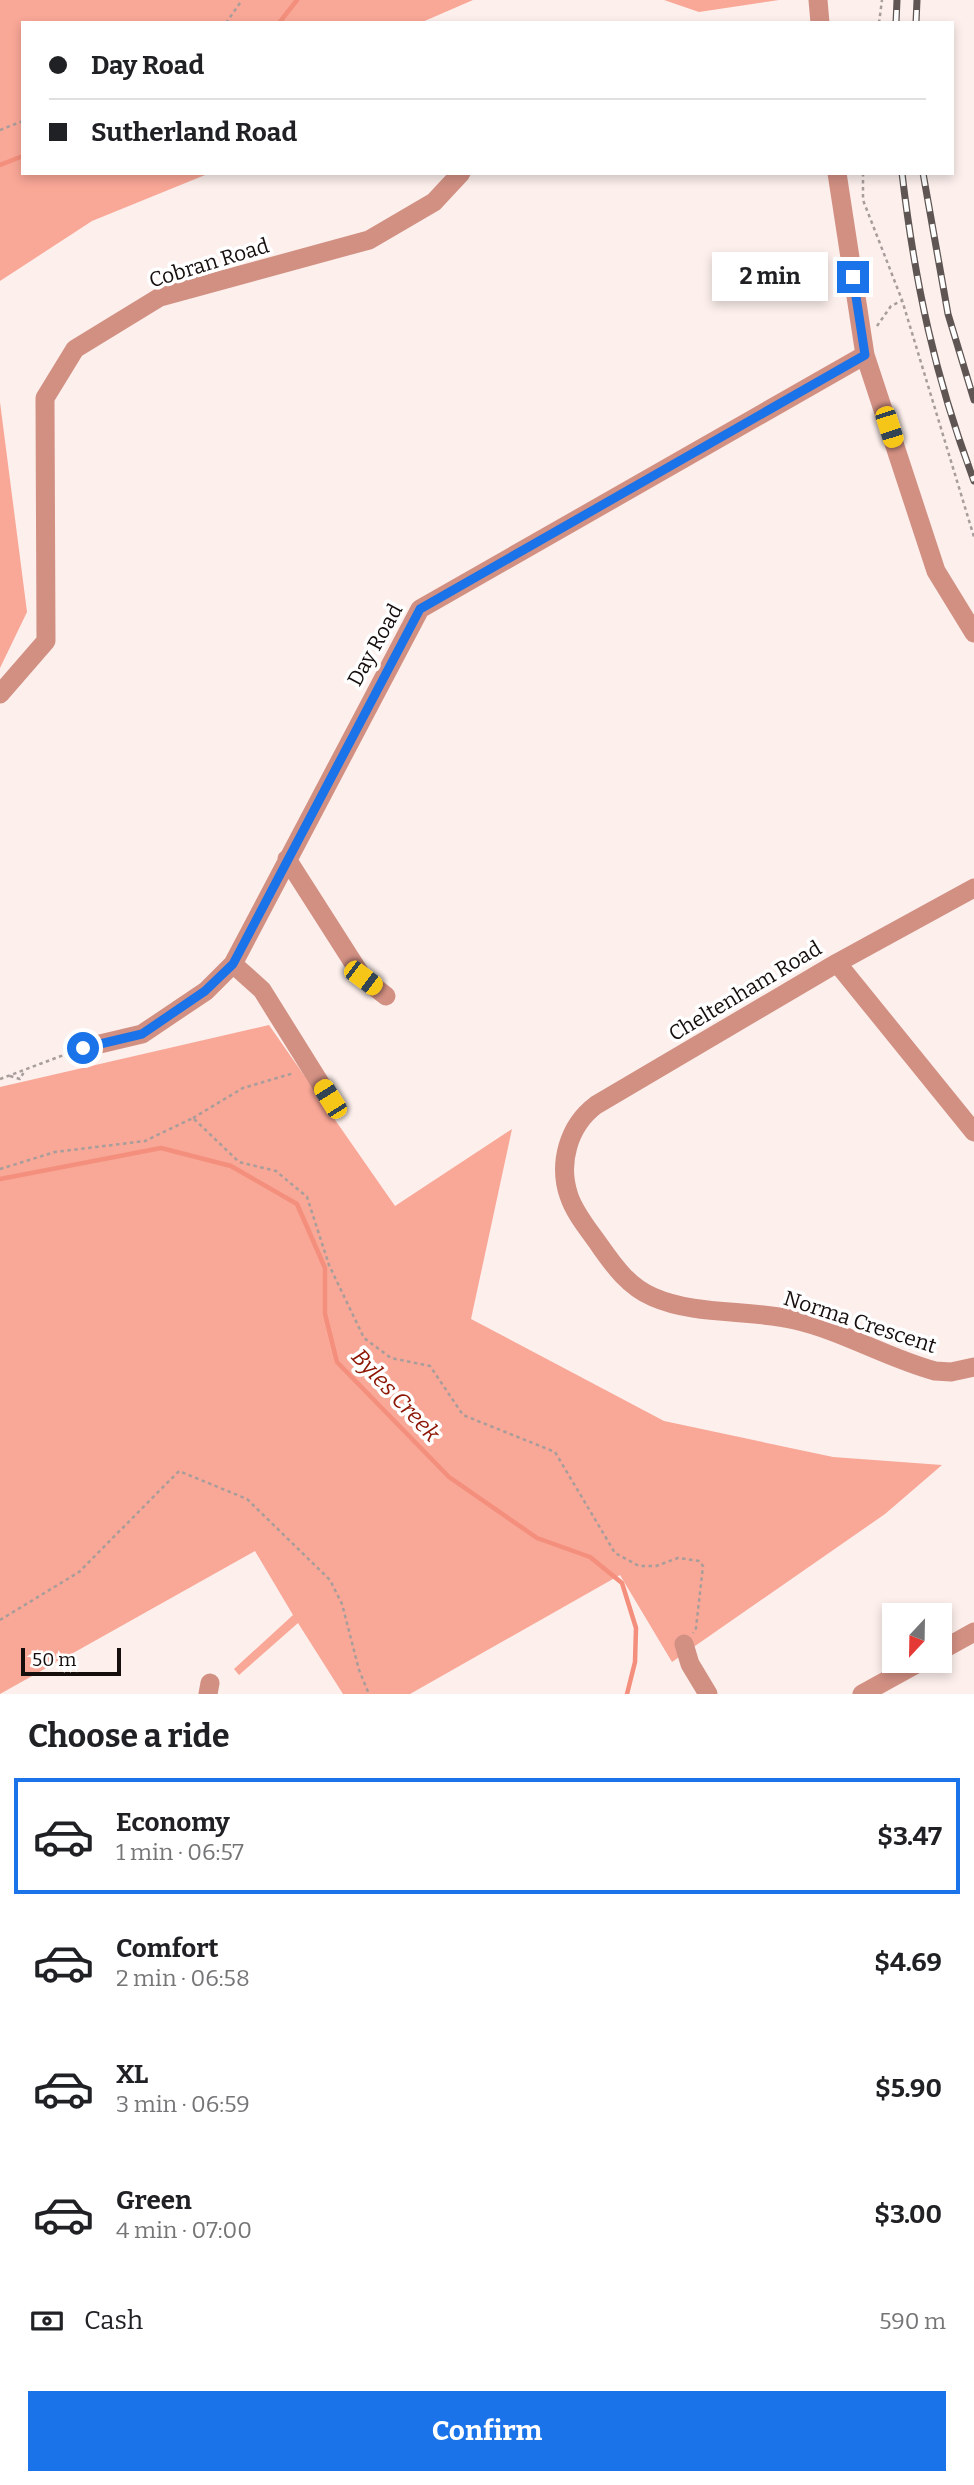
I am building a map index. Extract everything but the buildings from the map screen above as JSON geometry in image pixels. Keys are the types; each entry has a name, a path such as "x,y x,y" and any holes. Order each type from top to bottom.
{"street":[{"path":"818,0 820,21"},
{"name":"Cobran Road","path":"0,694 46,641 46,398 75,349 160,297 369,240 434,202 459,175"},
{"path":"837,175 865,355 936,572 974,634"},
{"name":"Day Road","path":"83,1048 142,1034 205,991 233,964 420,609 865,355"},
{"path":"287,859 363,978 386,996"},
{"name":"Cheltenham Road","path":"565,1159 576,1125 596,1105 837,963 974,888"},
{"path":"837,963 974,1132"},
{"path":"233,964 262,990 330,1099"},
{"name":"Norma Crescent","path":"565,1159 565,1180 576,1212 624,1277 652,1297 678,1304 795,1320 935,1371 951,1372 974,1367"},
{"path":"952,1644 974,1632"},
{"path":"684,1644 690,1664 708,1694"},
{"path":"862,1694 900,1673"}],"path":[{"path":"227,21 242,0"},
{"path":"880,21 882,0"},
{"path":"0,130 21,122"},
{"path":"863,175 863,200 902,300 974,537"},
{"path":"865,355 872,332 891,306 902,300"},
{"path":"0,1079 83,1048"},
{"path":"0,1168 55,1152 145,1141 193,1118 243,1088 310,1068"},
{"path":"9,1076 20,1079 25,1070"},
{"path":"193,1118 239,1162 276,1171 307,1197 329,1265 364,1338 391,1359 430,1366 463,1415 555,1452 615,1553 639,1566 656,1566 678,1558 699,1561 703,1566 696,1628 684,1644"},
{"path":"0,1620 79,1572 179,1471 247,1499 330,1580 342,1604 359,1670 369,1694"}],"shaded area":[{"path":"0,0 473,0 425,21 21,21 21,175 205,175 92,221 0,281"},
{"path":"664,0 779,0 699,12"},
{"path":"0,402 27,612 0,668"},
{"path":"269,1025 395,1206 512,1129 471,1319 664,1421 833,1457 942,1465 885,1514 672,1662 620,1575 410,1694 343,1694 298,1623 239,1675 234,1669 293,1615 255,1551 0,1694 0,1087"}],"waterway":[{"path":"281,21 297,0"},
{"path":"0,165 21,157"},
{"name":"Byles Creek","path":"0,1179 161,1148 231,1166 297,1204 325,1268 325,1314 337,1362 449,1477 537,1538 590,1557 622,1583 636,1628 635,1662 627,1694"}],"railway":[{"path":"896,21 897,0"},
{"path":"916,21 917,0"},
{"path":"902,175 913,253 928,330 948,405 974,481"},
{"path":"923,175 948,314 974,400"}],"route":[{"path":"83,1048 142,1034 205,991 233,964 420,609 865,355 853,277"}]}
